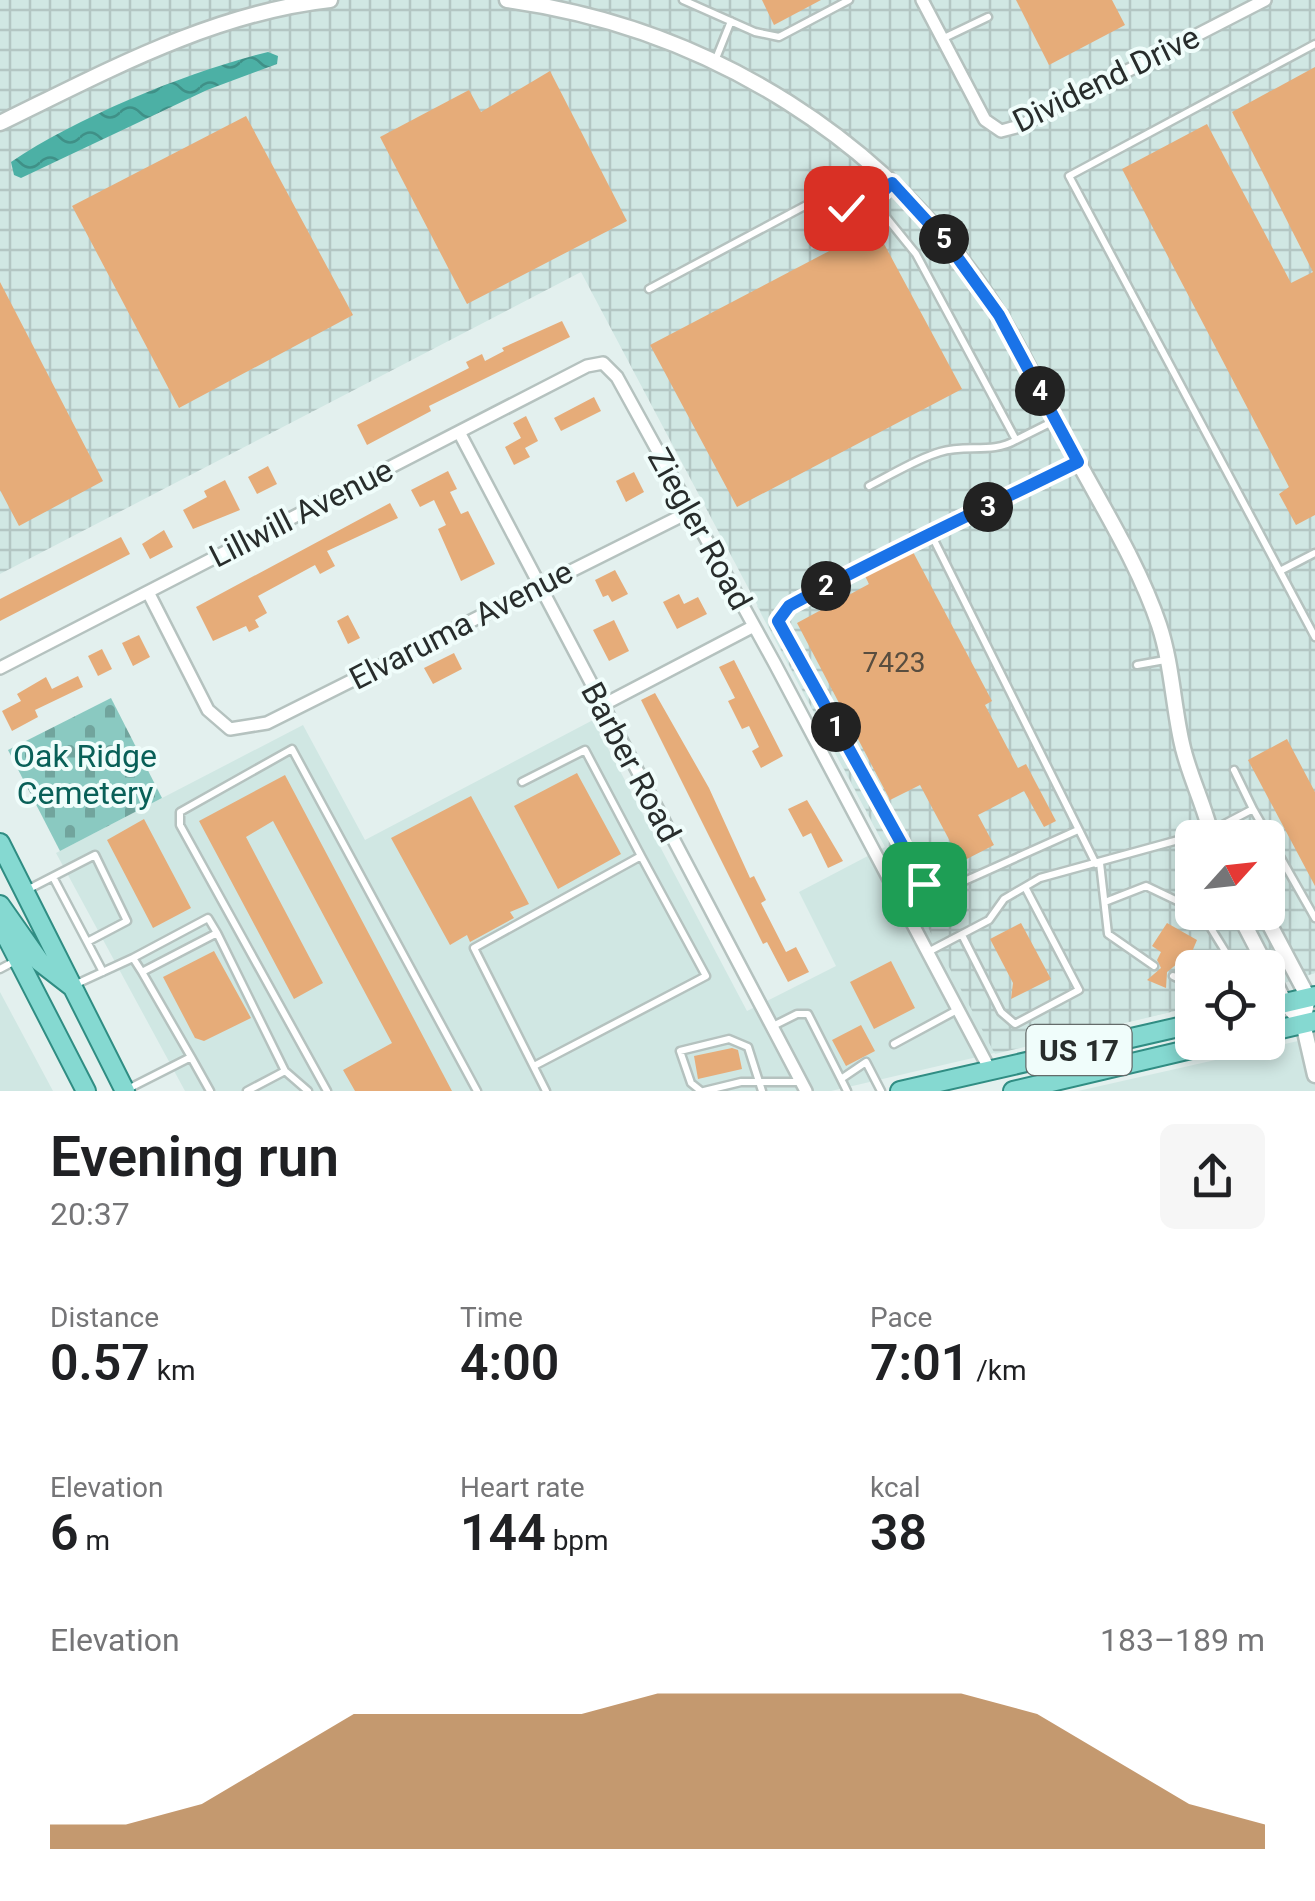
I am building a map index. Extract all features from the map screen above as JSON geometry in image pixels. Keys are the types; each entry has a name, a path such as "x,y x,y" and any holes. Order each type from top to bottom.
{"main road":[{"path":"0,843 125,1091"},
{"path":"0,905 40,962 71,986"},
{"path":"0,924 86,1091"},
{"path":"1285,1002 1311,996"},
{"name":"US 17","path":"900,1091 1175,1028"},
{"name":"US 17","path":"1012,1091 1175,1053"}],"street":[{"path":"0,124 156,48 310,1 330,0"},
{"path":"507,0 622,22 715,60 821,123 892,183 947,243 999,315 1138,574 1160,626 1192,784 1207,820"},
{"path":"922,0 942,39"},
{"name":"Dividend Drive","path":"942,39 985,120 1001,130 1020,126 1264,0"},
{"name":"Lillwill Avenue","path":"0,668 587,366 604,363"},
{"name":"Ziegler Road","path":"604,363 616,377 754,626 990,1070"},
{"name":"Barber Road","path":"459,432 803,1086"},
{"name":"Elvaruma Avenue","path":"148,592 208,710 230,729 268,723 689,512"},
{"path":"601,706 754,626"},
{"path":"1273,930 1311,996 1309,1022 1315,1075"},
{"path":"1285,1009 1309,1022"}],"lane":[{"path":"682,0 731,22 779,37 850,0"},
{"path":"942,39 988,16"},
{"path":"715,60 731,22"},
{"path":"1315,44 1069,176 1315,637"},
{"path":"649,289 814,202 846,208 873,201 892,183"},
{"path":"873,201 916,254 1016,440"},
{"path":"869,486 936,453 966,446 999,450 1056,420"},
{"path":"1078,462 932,536 876,558 789,606 778,621 924,884 951,888 1078,830"},
{"path":"932,536 1098,864 1108,934 1154,966"},
{"path":"1280,571 1315,553"},
{"path":"1137,666 1167,660"},
{"path":"327,1091 180,824 180,812 292,749 477,1091"},
{"path":"522,782 585,750 706,976 536,1066"},
{"path":"1234,770 1315,918"},
{"path":"1236,820 1252,809"},
{"path":"926,953 990,920 1004,899 1025,887 1175,845"},
{"path":"24,892 95,856 127,921 89,941"},
{"path":"546,1091 474,948 641,856"},
{"path":"54,876 104,972"},
{"path":"1105,902 1146,886 1175,900"},
{"path":"962,935 1001,1012 1014,1024 1079,990 1025,887"},
{"path":"71,986 208,918 285,1071 307,1089"},
{"path":"142,972 217,933"},
{"path":"133,958 210,1091"},
{"path":"0,969 18,959"},
{"path":"894,1044 957,1010"},
{"path":"772,1027 797,1014 808,1014 848,1091"},
{"path":"762,1091 760,1081 748,1047 729,1039 680,1050 691,1083 703,1091 760,1081 803,1086"},
{"path":"125,1091 192,1057"},
{"path":"841,1079 845,1073 870,1064 881,1091"},
{"path":"247,1091 285,1071"},
{"path":"297,1091 307,1089"}],"shaded area":[{"path":"0,0 1315,0 1315,973 1285,983 1285,950 1175,950 1175,1011 995,1054 581,272 0,574"},
{"path":"1124,418 1262,820 1175,820 1175,930 1285,930 1285,886 1315,973 1285,983 1285,950 1175,950 1175,1011 831,1091 185,1091 56,853 303,725 365,840 593,720 747,1011 836,966 799,892 885,847 757,606"},
{"path":"0,992 53,1091 0,1091"},
{"path":"1315,1037 1315,1091 1078,1091 1215,1060 1285,1060 1285,1044"}],"green space":[{"name":"Oak Ridge Cemetery","path":"111,698 162,798 60,851 8,750"}],"water":[{"path":"268,52 278,56 277,64 207,90 21,178 14,175 11,162 101,112 169,83"}],"building":[{"path":"762,0 821,0 774,25"},
{"path":"1016,0 1112,0 1125,25 1049,65"},
{"path":"1315,67 1315,515 1296,525 1279,494 1289,487 1122,169 1207,124 1291,283 1313,272 1232,112"},
{"path":"550,71 627,221 467,304 380,137 469,90 481,112"},
{"path":"246,116 353,315 179,408 72,206"},
{"path":"875,227 962,389 737,507 650,345"},
{"path":"0,282 103,481 19,526 0,490"},
{"path":"562,321 570,337 429,406 431,411 367,445 357,425 469,368 466,362 482,354 485,361 504,351 502,348"},
{"path":"594,397 601,411 561,431 554,418"},
{"path":"526,416 538,441 525,448 530,457 514,465 505,447 521,438 513,423"},
{"path":"268,466 277,484 257,494 248,477"},
{"path":"448,471 457,489 450,492 461,514 468,511 495,564 461,581 438,529 446,525 434,500 420,507 411,490"},
{"path":"634,472 644,492 626,502 616,481"},
{"path":"225,480 240,510 193,529 183,510 207,497 204,491"},
{"path":"390,503 398,518 327,551 335,566 320,574 315,565 258,596 267,613 255,620 259,627 249,632 246,626 213,641 196,607"},
{"path":"164,530 173,547 150,559 142,544"},
{"path":"121,537 130,554 0,621 0,599"},
{"path":"912,550 992,701 985,705 1018,768 1026,764 1056,821 1044,827 1024,791 978,815 994,845 961,862 920,785 890,800 797,623 869,584 864,574"},
{"path":"615,570 628,594 612,602 608,595 603,597 595,580"},
{"path":"679,594 684,604 698,597 707,614 677,629 663,602"},
{"path":"348,615 360,638 348,644 337,621"},
{"path":"614,620 629,651 609,661 593,630"},
{"path":"139,635 150,657 133,666 122,643"},
{"path":"102,649 112,669 98,676 88,656"},
{"path":"454,653 462,669 433,684 424,668"},
{"path":"734,660 783,756 761,768 752,751 759,747 749,726 742,729 728,701 735,698 719,667"},
{"path":"78,676 83,687 35,710 38,717 12,731 2,711 21,701 17,694 46,677 52,689"},
{"path":"655,693 709,788 750,878 754,876 766,900 761,903 786,952 796,947 809,972 788,982 767,942 763,944 641,700"},
{"path":"1287,739 1315,792 1315,886 1285,830 1285,820 1280,820 1248,760"},
{"path":"577,773 621,854 558,889 514,806"},
{"path":"285,775 452,1091 355,1091 343,1070 392,1043 273,821 246,837 323,983 294,999 199,821"},
{"path":"471,796 529,904 510,912 514,918 470,942 467,935 450,945 391,838"},
{"path":"807,800 843,861 828,868 811,833 803,837 788,809"},
{"path":"144,819 191,908 153,928 107,840"},
{"path":"1021,923 1051,979 1011,999 1013,983 990,939"},
{"path":"1167,923 1197,940 1193,950 1175,950 1175,965 1167,972 1166,988 1147,980 1161,968 1157,960 1161,952 1152,946"},
{"path":"214,951 251,1018 204,1041 195,1038 163,977"},
{"path":"891,961 915,1008 874,1029 850,982"},
{"path":"861,1025 875,1051 846,1066 832,1040"},
{"path":"738,1050 742,1069 698,1079 694,1056"}],"route":[{"path":"846,208 873,201 892,183 947,243 999,315 1078,462 932,536 893,549 789,606 778,621 924,884"}]}
